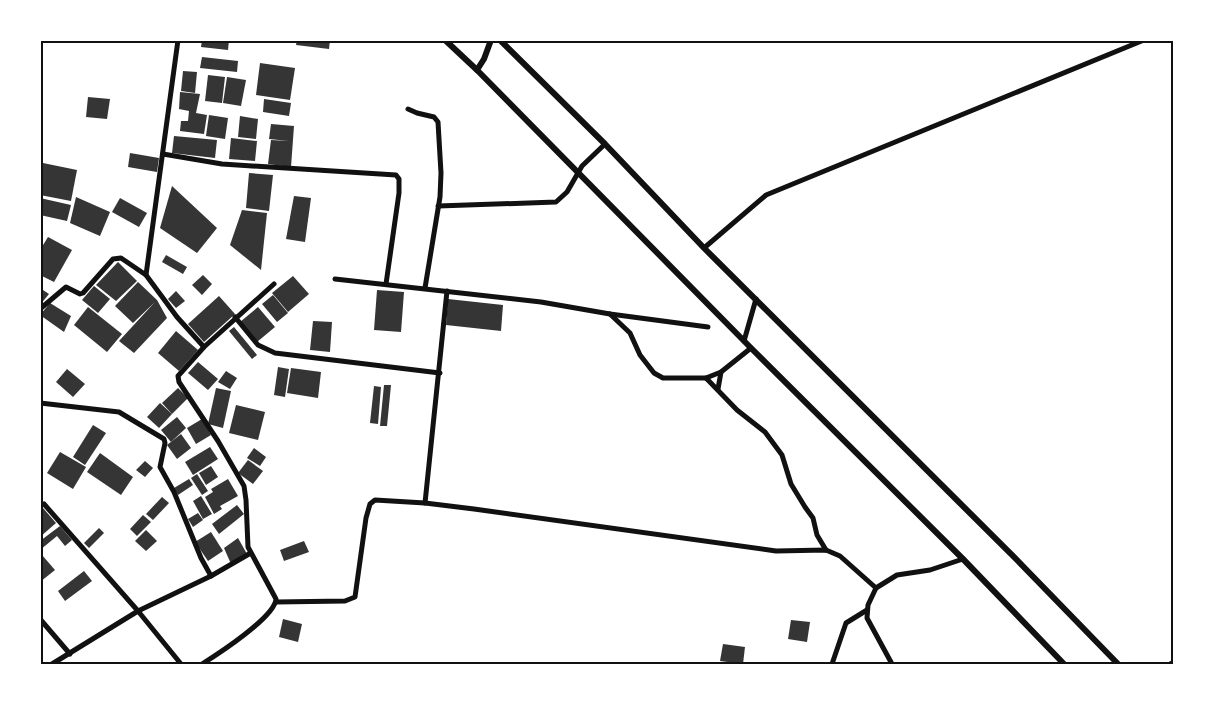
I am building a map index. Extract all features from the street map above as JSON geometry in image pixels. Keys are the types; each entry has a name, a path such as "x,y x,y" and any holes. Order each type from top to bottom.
{"street":[{"path":"146,275 178,40"},
{"path":"445,40 579,171 1064,664"},
{"path":"477,70 491,40"},
{"path":"500,40 1118,664"},
{"path":"704,248 766,195 1144,40"},
{"path":"408,109 438,120 441,173 425,288"},
{"path":"438,206 556,202 567,192 579,171 605,144"},
{"path":"163,154 222,164 396,176 399,179 399,193 386,284"},
{"path":"40,309 66,286 80,294 83,293 117,258 126,260 146,275 177,317 204,347"},
{"path":"335,279 541,302 708,327"},
{"path":"274,284 204,347 179,374 178,378 244,486 249,554 274,593 276,603"},
{"path":"425,503 447,291"},
{"path":"744,341 756,299"},
{"path":"610,314 630,333 640,355 654,373 663,378 706,378 721,372 751,348"},
{"path":"235,317 258,345 274,353 440,373"},
{"path":"718,389 721,372"},
{"path":"706,378 737,410 765,432 782,455 791,484 813,518 817,535 826,550"},
{"path":"40,404 119,412 126,414 164,439 160,467 174,492 210,576"},
{"path":"202,664 238,640 276,603 345,601 354,598 357,592 366,518 370,504 375,500 425,503 776,550 826,550 840,556 876,588"},
{"path":"44,504 138,611 181,664"},
{"path":"52,664 138,611 249,554"},
{"path":"832,664 846,623 867,610 876,588 897,575 930,570 963,559"},
{"path":"867,610 872,629 892,664"},
{"path":"40,619 70,654"}],"lane":[{"path":"1167,664 1173,660"}],"building":[{"path":"202,40 229,40 228,50 201,47"},
{"path":"297,40 330,40 329,49 296,45"},
{"path":"202,57 238,61 237,72 200,68"},
{"path":"260,63 295,68 290,100 256,95"},
{"path":"183,71 197,72 195,93 181,91"},
{"path":"208,75 225,77 222,103 205,101"},
{"path":"227,77 246,80 241,106 223,103"},
{"path":"180,92 200,94 196,113 207,115 204,134 180,131 181,121 188,121 189,111 179,109"},
{"path":"88,97 110,99 107,119 86,117"},
{"path":"264,99 291,103 289,116 263,112"},
{"path":"209,115 228,118 225,139 206,136"},
{"path":"240,116 258,119 256,139 238,137"},
{"path":"271,124 294,126 291,167 268,164 271,140 289,141 269,139"},
{"path":"174,136 217,140 215,158 172,153"},
{"path":"231,138 257,141 255,161 229,159"},
{"path":"130,153 159,158 157,172 128,167"},
{"path":"43,163 77,170 71,201 40,195"},
{"path":"249,173 273,175 269,211 246,208"},
{"path":"172,186 217,228 197,253 160,228"},
{"path":"294,196 311,198 305,242 286,239"},
{"path":"76,197 110,212 100,236 70,223"},
{"path":"40,198 71,205 67,221 40,215"},
{"path":"120,198 147,213 139,227 112,212"},
{"path":"242,210 267,213 261,270 230,245"},
{"path":"48,237 72,250 54,282 40,275 40,250"},
{"path":"166,255 187,267 183,274 162,262"},
{"path":"118,262 137,281 116,301 96,285"},
{"path":"203,275 212,284 202,295 192,285"},
{"path":"293,276 309,294 288,312 272,293"},
{"path":"138,282 157,300 167,318 134,353 119,341 155,302 133,323 115,306"},
{"path":"94,286 110,299 98,313 82,300"},
{"path":"40,288 49,294 40,305"},
{"path":"377,290 404,292 401,332 374,330"},
{"path":"176,291 185,301 176,308 168,299"},
{"path":"273,295 288,313 277,322 262,304"},
{"path":"219,296 235,314 204,342 188,324"},
{"path":"448,299 503,305 501,331 446,325"},
{"path":"50,303 71,316 64,332 40,315"},
{"path":"88,307 122,334 107,352 74,325"},
{"path":"258,307 275,327 257,342 240,322"},
{"path":"313,321 332,322 330,352 310,350"},
{"path":"234,327 257,355 252,359 229,331"},
{"path":"176,331 198,350 179,371 158,353"},
{"path":"198,362 218,379 208,390 188,373"},
{"path":"278,367 289,369 285,397 274,395"},
{"path":"291,368 321,372 318,398 287,393"},
{"path":"67,369 85,384 73,397 56,382"},
{"path":"226,371 237,378 230,389 218,382"},
{"path":"384,385 391,385 387,426 380,426"},
{"path":"374,386 381,387 378,424 370,423"},
{"path":"178,388 188,398 172,414 162,403"},
{"path":"216,388 231,391 223,428 208,424"},
{"path":"160,403 172,414 159,428 147,417"},
{"path":"236,405 265,412 258,440 229,433"},
{"path":"177,417 186,428 171,442 161,430"},
{"path":"202,419 211,435 196,444 187,428"},
{"path":"93,425 106,433 85,465 73,457"},
{"path":"181,434 191,448 177,459 167,445"},
{"path":"210,447 218,459 193,475 185,462"},
{"path":"254,448 266,457 260,466 247,458"},
{"path":"60,452 86,467 73,489 47,473"},
{"path":"100,453 133,477 121,495 87,472"},
{"path":"248,460 263,471 253,484 238,473"},
{"path":"145,461 153,468 145,477 136,470"},
{"path":"211,466 218,477 206,485 199,473"},
{"path":"197,474 208,491 202,495 191,478"},
{"path":"189,479 193,485 178,495 174,488"},
{"path":"228,479 238,496 220,506 222,509 214,514 205,497 213,492 211,489"},
{"path":"201,496 212,514 203,519 193,501"},
{"path":"162,497 169,503 153,520 146,514"},
{"path":"237,505 244,514 219,534 212,524"},
{"path":"43,508 56,523 40,537 40,510"},
{"path":"198,513 203,520 193,527 188,519"},
{"path":"143,515 151,522 137,536 130,529"},
{"path":"60,526 72,540 65,546 57,536 40,550 40,541"},
{"path":"99,528 104,533 89,548 84,543"},
{"path":"146,530 157,541 146,551 135,541"},
{"path":"211,532 223,551 208,561 195,542"},
{"path":"238,538 247,554 231,564 224,548"},
{"path":"304,541 309,552 284,561 280,550"},
{"path":"42,555 55,570 40,582 40,556"},
{"path":"84,571 92,581 65,601 58,591"},
{"path":"283,619 302,624 298,642 279,637"},
{"path":"791,620 810,622 807,642 788,639"},
{"path":"723,644 745,647 743,664 720,661"}]}
